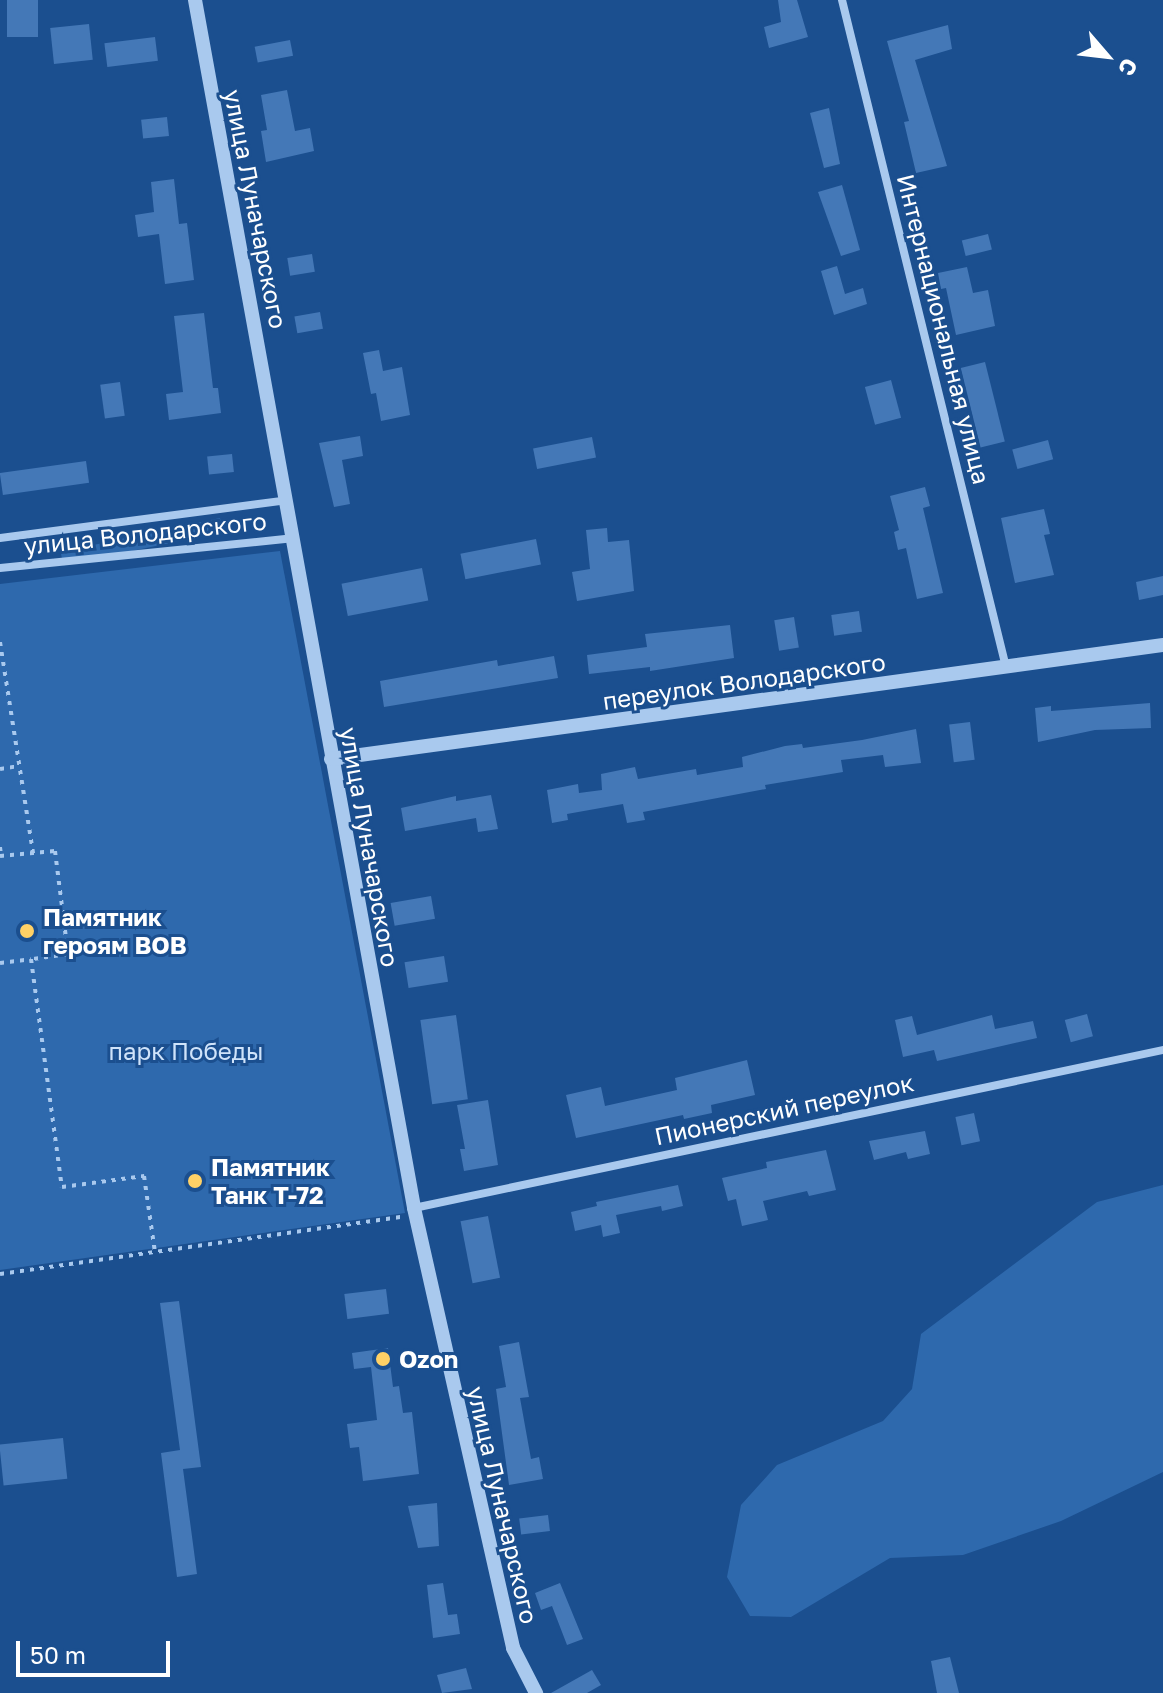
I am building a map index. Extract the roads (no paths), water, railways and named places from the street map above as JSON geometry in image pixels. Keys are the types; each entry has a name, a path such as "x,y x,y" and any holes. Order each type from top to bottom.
{"street":[{"name":"улица Луначарского","path":"195,0 415,1211 513,1648 536,1693"},
{"name":"Интернациональная улица","path":"842,0 1006,667"},
{"name":"улица Володарского","path":"0,538 288,499"},
{"name":"улица Володарского","path":"0,568 295,538"},
{"name":"переулок Володарского","path":"331,759 1163,645"},
{"name":"Пионерский переулок","path":"415,1211 1163,1050"}],"place":[{"name":"Памятник героям ВОВ","path":"27,931"},
{"name":"Памятник Танк Т-72","path":"195,1181"},
{"name":"Ozon","path":"383,1359"}],"park label":[{"name":"парк Победы","path":"186,1051"}]}
